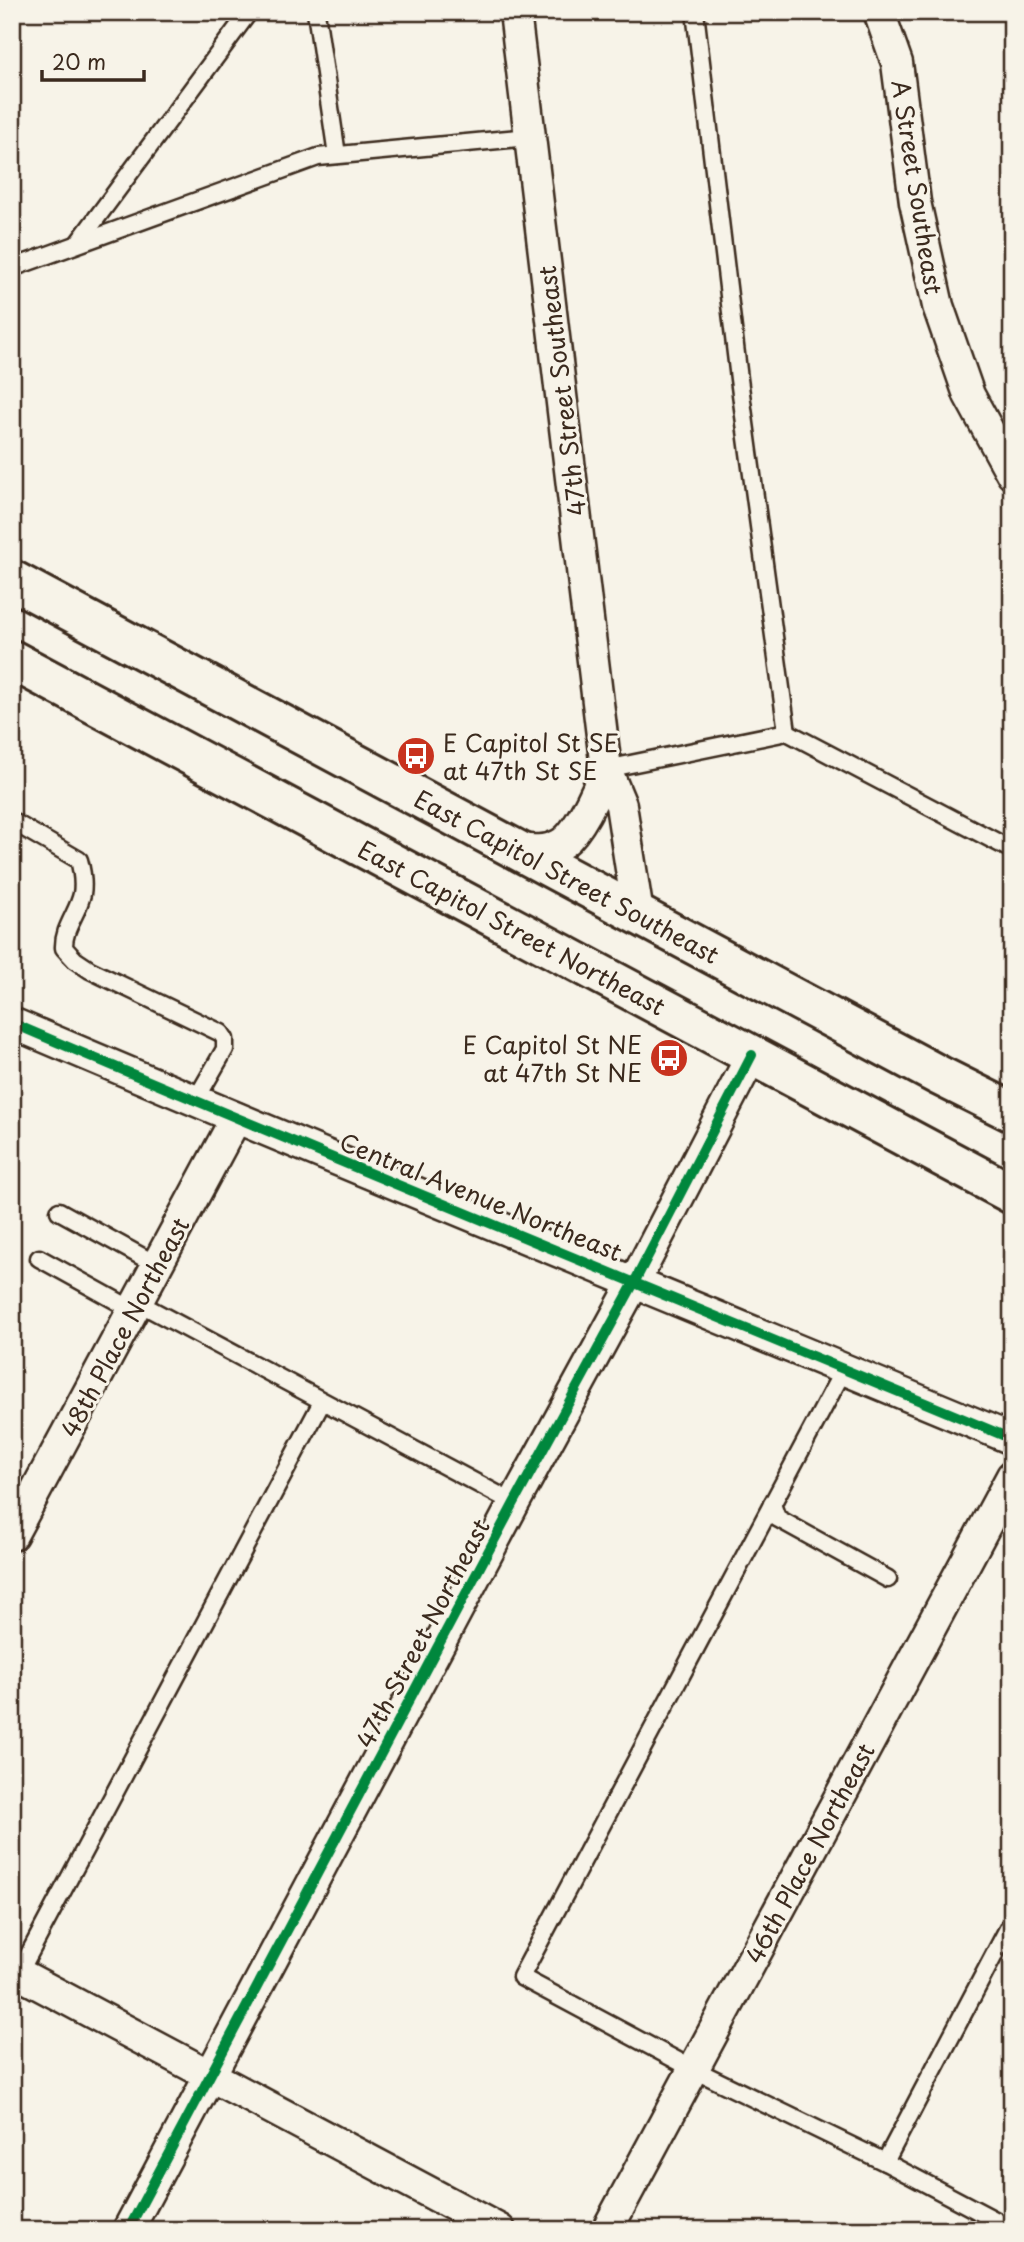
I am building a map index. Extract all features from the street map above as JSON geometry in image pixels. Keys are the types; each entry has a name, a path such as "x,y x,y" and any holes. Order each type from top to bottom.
{"main road":[{"name":"East Capitol Street Southeast","path":"12,580 1012,1112"},
{"name":"East Capitol Street Northeast","path":"12,660 1012,1194"}],"street":[{"name":"47th Street Southeast","path":"515,12 606,769 621,805 638,914"},
{"name":"A Street Southeast","path":"879,12 897,63 921,237 937,306 969,395 1012,474"},
{"name":"47th Street Southeast","path":"514,848 539,851 561,845 592,803 606,769"},
{"name":"Central Avenue Northeast","path":"12,1023 1012,1439"},
{"name":"47th Street Northeast","path":"128,2230 514,1503 635,1281 752,1055"},
{"name":"48th Place Northeast","path":"12,1535 236,1118"},
{"name":"46th Place Northeast","path":"607,2230 1012,1476"},
{"path":"16,1971 500,2230"}],"lane":[{"path":"78,243 249,12"},
{"path":"316,12 337,155"},
{"path":"695,12 741,392 787,732"},
{"path":"12,268 318,157 530,137"},
{"path":"606,769 787,732 1012,850"},
{"path":"12,821 79,860 83,878 81,896 64,937 64,948 75,960 90,970 221,1033 225,1039 225,1048 195,1101"},
{"path":"60,1211 158,1265"},
{"path":"39,1258 514,1503"},
{"path":"844,1369 522,1977 693,2068 885,2162 1012,2229"},
{"path":"16,1971 322,1402"},
{"path":"772,1504 776,1518 888,1579"},
{"path":"885,2162 1012,1921"}],"cycle path":[{"path":"12,1023 1012,1439"},
{"path":"128,2230 514,1503 635,1281 752,1055"}],"place":[{"name":"E Capitol St SE at 47th St SE","path":"416,756"},
{"name":"E Capitol St NE at 47th St NE","path":"669,1058"}]}
